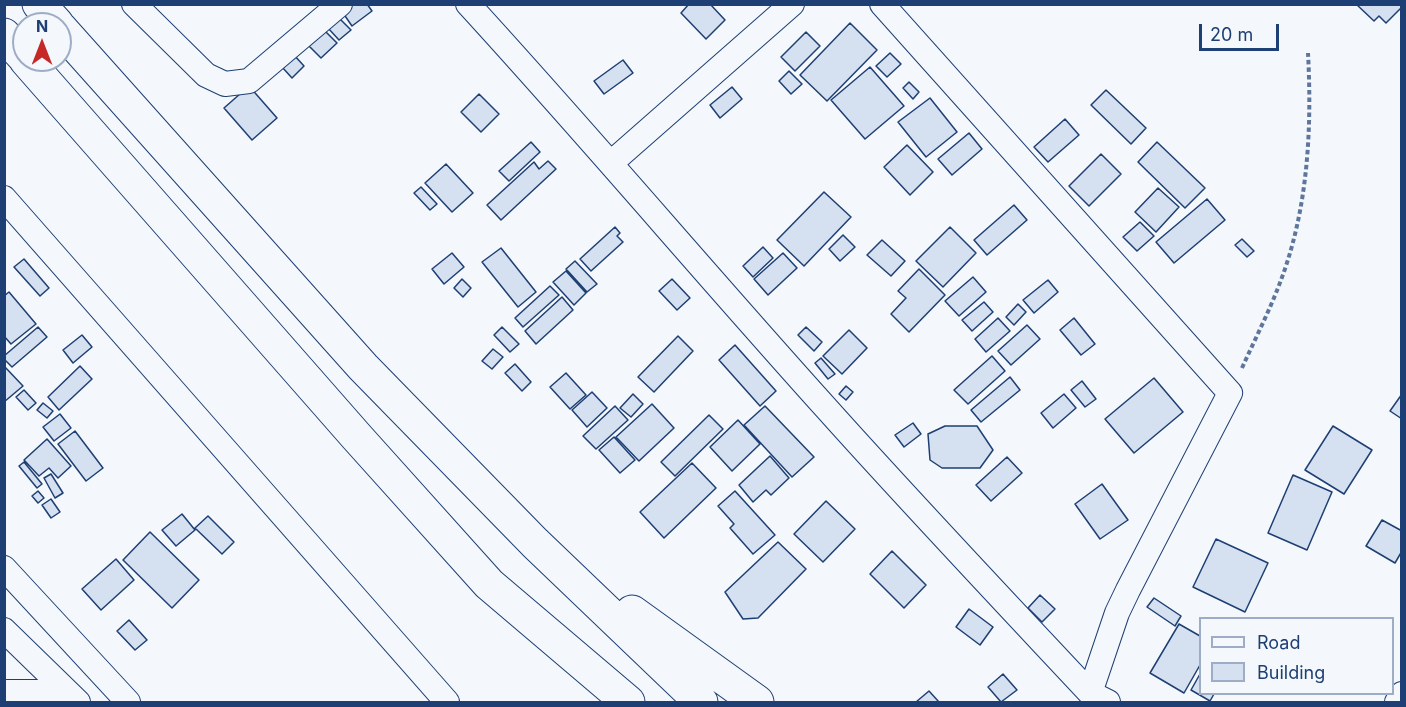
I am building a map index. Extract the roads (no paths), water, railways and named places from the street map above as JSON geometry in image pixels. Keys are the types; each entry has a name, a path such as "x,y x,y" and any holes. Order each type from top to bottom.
{"main road":[{"path":"72,41 363,367 535,543 701,702"},
{"path":"36,72 356,436 595,702"},
{"path":"535,543 757,702"},
{"path":"489,584 628,702"}],"street":[{"path":"134,4 206,75 225,84 249,81 340,4"},
{"path":"468,4 827,409 1099,698"},
{"path":"611,163 792,4"},
{"path":"882,4 1230,393 1128,590 1114,622 1099,698"},
{"path":"4,198 447,702"},
{"path":"4,568 121,700"},
{"path":"4,630 72,697"},
{"path":"4,692 72,697"},
{"path":"1397,702 1401,694"}]}
